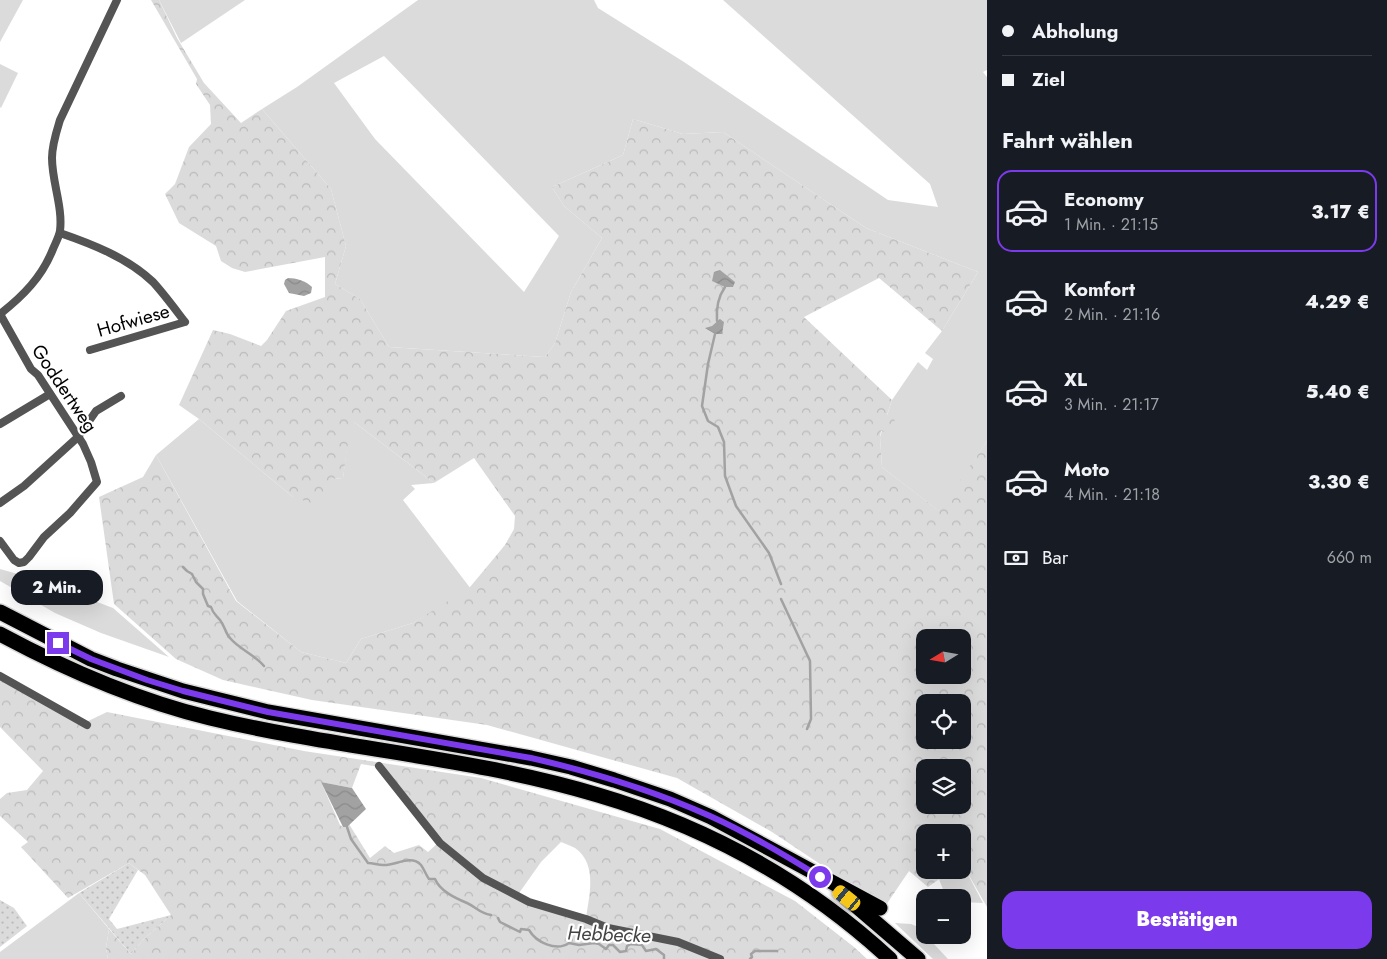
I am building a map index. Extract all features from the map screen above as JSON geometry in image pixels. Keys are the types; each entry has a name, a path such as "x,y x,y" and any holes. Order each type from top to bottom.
{"highway":[{"path":"0,612 91,659 183,691 268,712 531,758 571,767 614,780 670,799 711,816 880,908"},
{"path":"0,634 71,670 159,704 218,720 516,774 598,795 668,819 720,842 802,888 890,959"},
{"path":"820,877 861,909 918,959"}],"street":[{"path":"0,314 21,298 34,282 48,261 60,233 60,218 52,158 56,134 60,120 117,0"},
{"name":"Hofwiese","path":"60,233 86,242 133,266 152,282 186,322 90,350"},
{"name":"Goddertweg","path":"0,314 31,369 38,375 78,437 92,462 97,482 70,512 44,536 29,558 24,562 14,560 0,541"},
{"path":"0,424 50,394"},
{"path":"0,503 24,486 78,437 96,411 121,396"},
{"path":"0,676 87,725"},
{"path":"379,766 440,843 483,878 529,902 586,919 608,928 678,942 720,959"}],"green space":[{"path":"0,0 23,0 0,42"},
{"path":"151,0 159,0 177,38 204,83 241,123 262,109 331,189 346,246 335,284 360,299 389,347 545,357 555,343 571,292 602,238 564,206 552,187 623,155 633,119 683,134 723,132 866,228 978,272 942,331 879,278 804,317 892,400 887,415 894,419 897,426 890,433 881,431 882,467 939,511 987,441 987,907 971,879 971,824 916,824 916,877 909,871 886,905 847,882 772,832 677,778 487,725 312,700 223,680 176,659 114,604 99,497 143,477 156,455 236,601 301,652 346,663 361,639 413,623 470,587 505,545 514,529 515,516 474,458 434,483 354,422 351,422 343,478 332,479 314,504 293,497 199,419 179,405 213,330 230,334 261,346 286,311 325,297 325,257 245,272 232,268 221,261 216,246 179,223 165,194 175,184 189,147 211,124 210,105 196,84 197,79"},
{"path":"159,0 245,0 181,43"},
{"path":"418,0 594,0 598,8 684,62 888,200 938,207 930,184 723,0 987,0 987,70 983,72 987,77 987,441 940,512 882,467 880,437 892,400 918,362 927,370 933,359 925,353 942,331 978,272 866,228 723,132 683,134 633,119 623,155 552,187 564,206 602,238 571,292 555,343 545,357 389,347 360,299 335,284 346,246 331,189 262,109 297,87","holes":["384,56 559,236 524,292 375,139 334,83"]},
{"path":"0,64 18,73 1,108 0,107"},
{"path":"199,419 293,497 332,479 343,478 350,422 354,422 434,483 411,485 415,489 403,500 471,589 413,623 361,639 346,663 301,652 237,601 156,455"},
{"path":"0,569 39,580 113,608 169,657 101,633 55,613 0,581"},
{"path":"0,680 82,724 107,712 304,751 481,778 660,829 795,901 867,959 108,959 106,948 109,929 131,954 144,939 171,915 145,875 129,863 68,898 21,847 28,842 0,816 0,799 7,793 27,790 43,771 0,727","holes":["361,764 379,767 440,841 428,852 419,845 394,853 385,846 370,858 349,824 343,827 340,825 321,782 352,788","561,842 575,848 587,863 590,890 586,918 517,896 541,862"]},
{"path":"129,863 138,870 109,919 117,929 171,915 144,939 131,954 79,893"},
{"path":"918,879 939,879 928,887"},
{"path":"939,879 970,879 983,903 971,902 971,889 943,889"},
{"path":"79,893 109,929 106,948 108,959 0,959 0,952"},
{"path":"0,900 14,908 27,926 0,947"},
{"path":"895,923 916,926 916,943"},
{"path":"917,944 934,944 948,959 933,959"}],"water":[{"path":"720,270 735,282 733,287 725,287 712,281 714,272"},
{"path":"288,278 298,279 307,283 312,287 311,293 304,296 289,293 284,284"},
{"path":"720,319 724,322 722,334 715,334 705,328 712,326"},
{"path":"321,782 352,788 366,809 347,827 343,827"}],"waterway":[{"path":"717,321 718,303 725,287"},
{"path":"715,334 708,364 702,406 708,421 718,427 724,442 725,476 736,506 769,553 781,584"},
{"path":"183,567 192,574 196,582 203,589 208,606 211,607 222,622 228,636 264,666"},
{"path":"781,599 810,661 811,719 807,729"},
{"name":"Hebbecke","path":"347,827 351,839 368,863 388,865 408,860 417,862 421,865 429,879 435,879 448,894 491,915"},
{"name":"Hebbecke","path":"498,918 500,922 520,932 521,929 529,930 541,942 552,946 564,946 569,943 579,945 594,943 606,949 609,945 613,945 620,952 626,951 627,946 631,944 642,945 646,951 656,949 664,955 664,959"},
{"path":"750,959 752,957 751,954 755,951 777,951"}],"route":[{"path":"58,643 117,669 183,691 268,712 531,758 571,767 614,780 670,799 711,816 778,851 820,877"}]}
